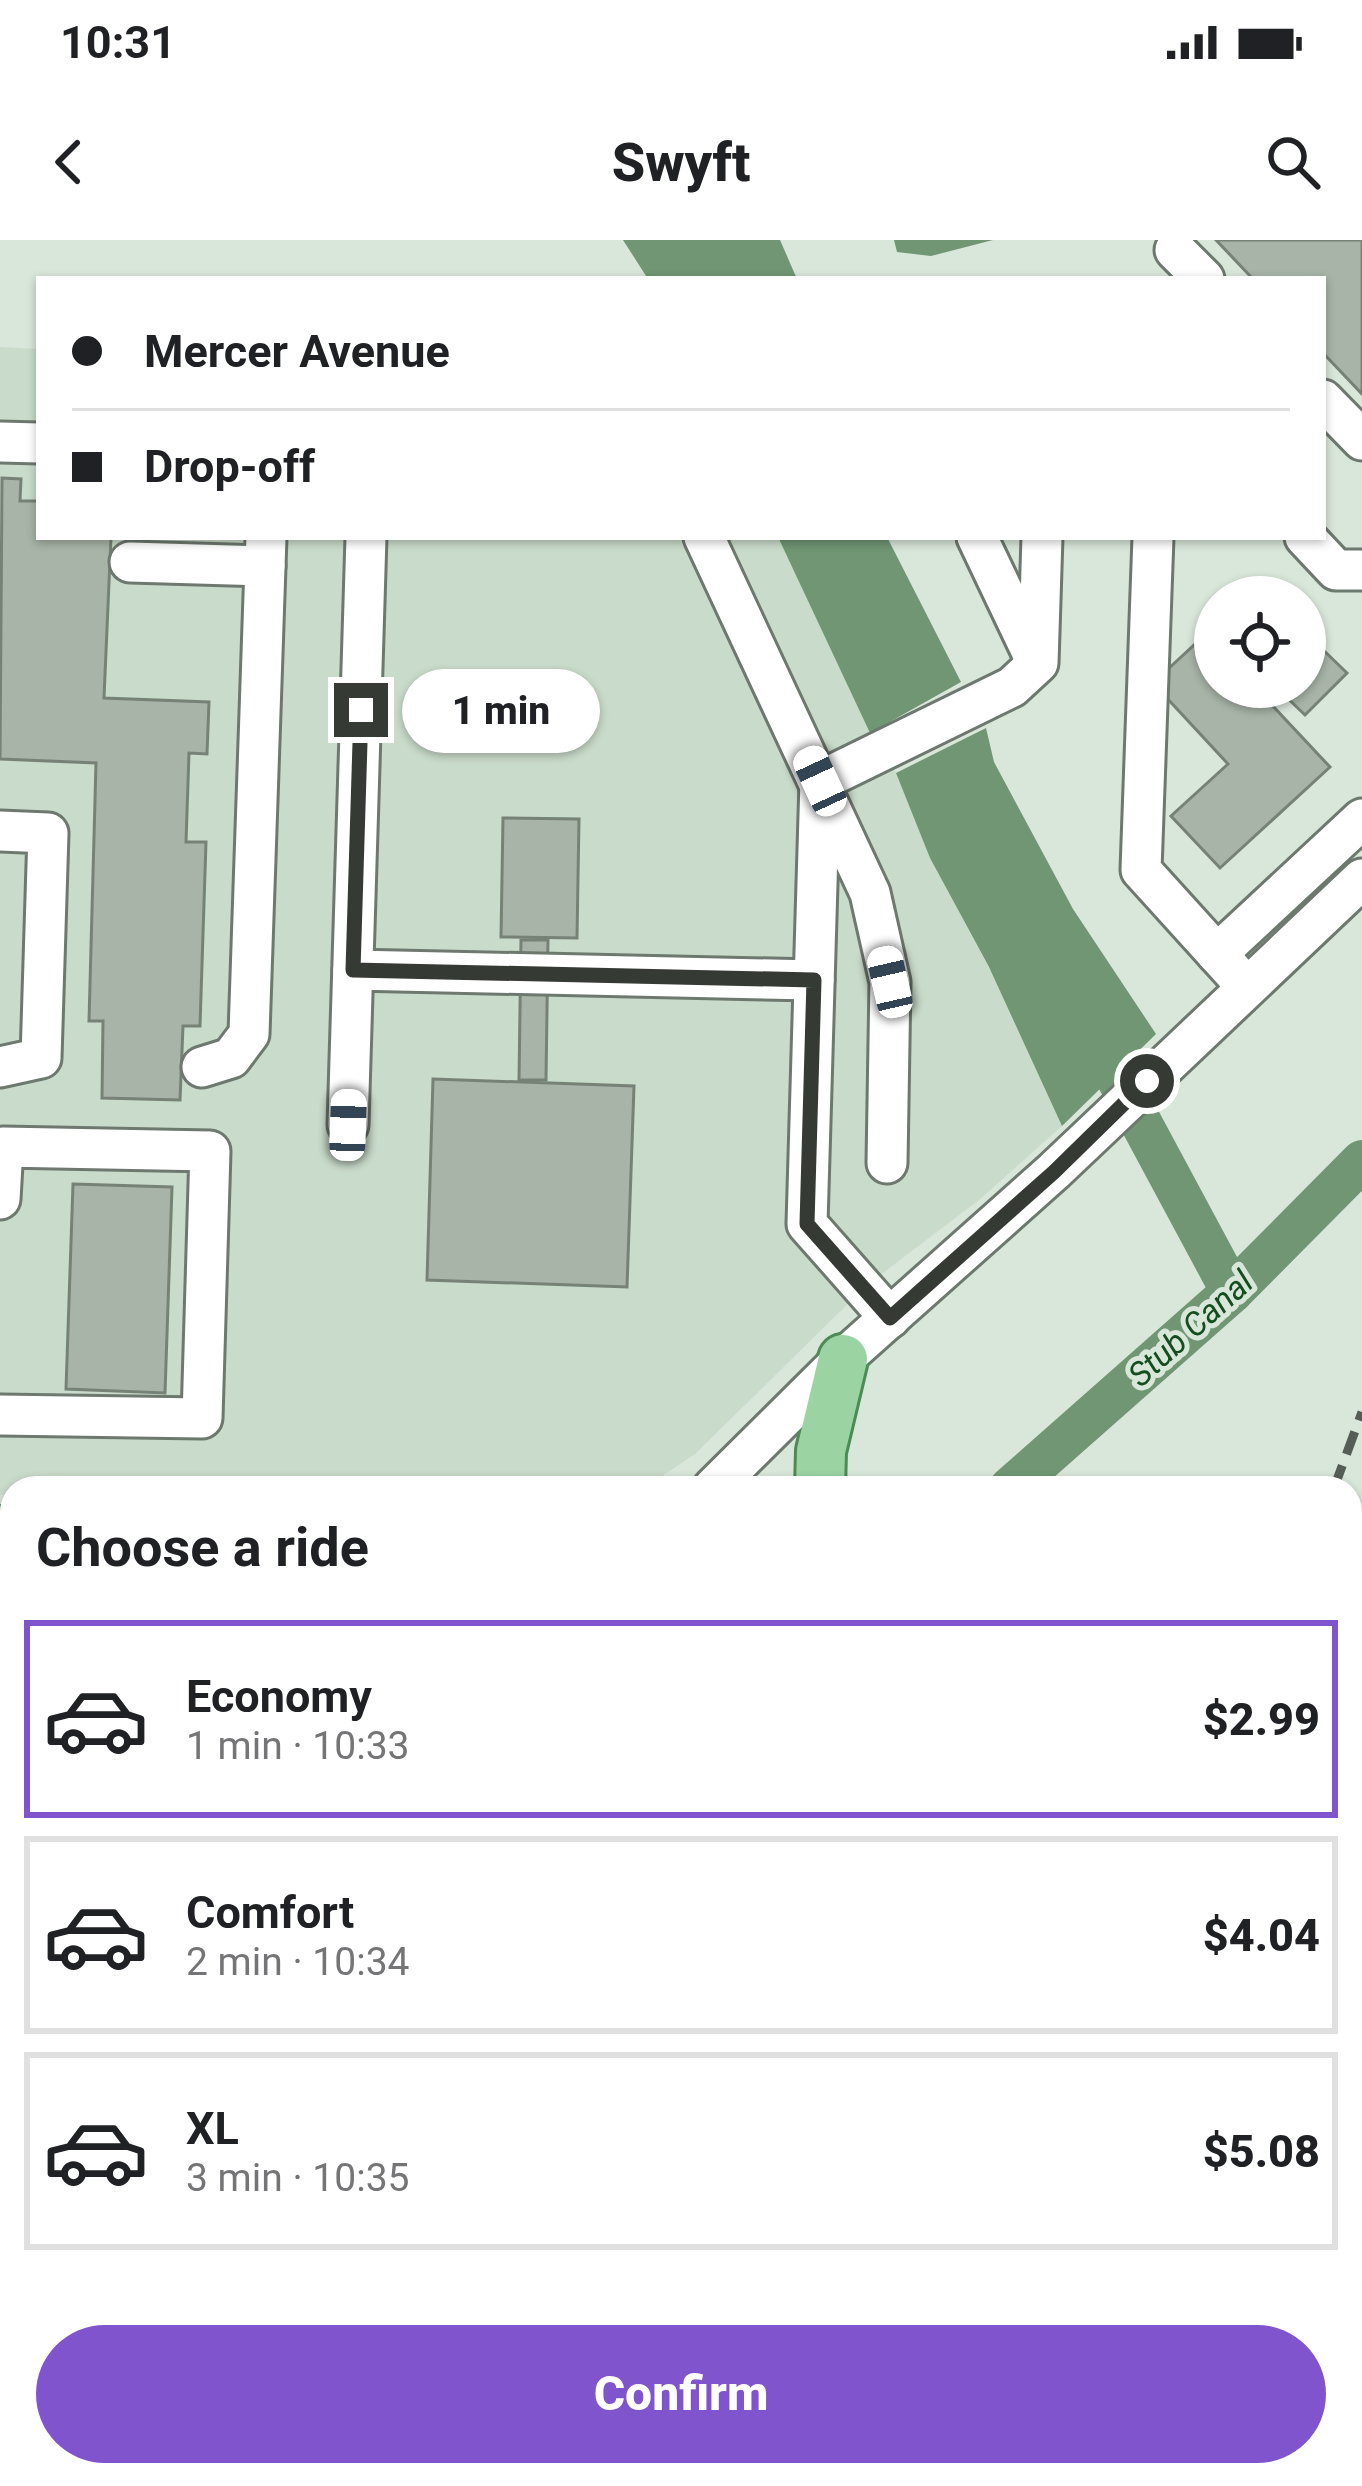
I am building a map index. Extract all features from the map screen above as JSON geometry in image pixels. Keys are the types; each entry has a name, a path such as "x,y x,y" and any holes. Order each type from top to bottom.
{"main road":[{"path":"820,1476 821,1450 843,1359"}],"street":[{"path":"1175,250 1201,276"},
{"path":"1326,403 1362,440"},
{"path":"0,442 36,443"},
{"path":"348,1125 367,540"},
{"path":"705,540 870,893 890,982 887,1163"},
{"path":"978,540 1037,663"},
{"path":"820,781 1012,688 1037,663 1042,540"},
{"path":"1153,540 1141,870 1247,987"},
{"path":"1308,540 1336,570 1362,570"},
{"path":"130,562 266,551 249,1034 231,1058 202,1067"},
{"path":"820,781 807,1224 890,1318"},
{"path":"1217,954 1362,819"},
{"path":"0,831 48,832 41,1058 0,1067"},
{"path":"725,1476 843,1359 1054,1172 1362,879"},
{"path":"353,970 814,980"},
{"path":"0,1199 3,1147 210,1150 202,1418 0,1415"}],"shaded area":[{"path":"623,240 780,240 796,276 646,276"},
{"path":"894,240 993,240 931,256 897,252"},
{"path":"0,347 36,349 36,540 779,540 870,733 896,773 930,858 1004,996 1062,1126 979,1200 867,1285 695,1454 662,1476 0,1476"},
{"path":"779,540 889,540 961,682 870,733"},
{"path":"986,728 994,762 1073,909 1156,1034 1062,1126 989,967 930,858 896,773"}],"building":[{"path":"1216,240 1362,240 1362,394 1326,356 1326,276 1250,276"},
{"path":"2,478 21,479 20,501 36,501 36,540 111,540 104,698 209,702 207,754 189,753 186,842 206,842 200,1026 183,1026 180,1100 102,1098 103,1021 89,1021 96,763 0,759"},
{"path":"1194,645 1194,708 1275,708 1330,767 1220,868 1171,816 1228,764 1153,683"},
{"path":"1326,653 1347,673 1326,694"},
{"path":"503,818 579,819 577,938 501,937"},
{"path":"521,940 548,940 546,1080 519,1080"},
{"path":"433,1079 634,1086 627,1287 427,1280"},
{"path":"73,1184 172,1187 165,1393 66,1389"}],"waterway":[{"path":"1088,1024 1232,1292"},
{"name":"Stub Canal","path":"1024,1476 1232,1292 1362,1161"}],"railway":[{"path":"1338,1476 1362,1412"}],"route":[{"path":"361,710 353,970 814,980 807,1224 890,1318 1054,1172 1147,1081"}]}
